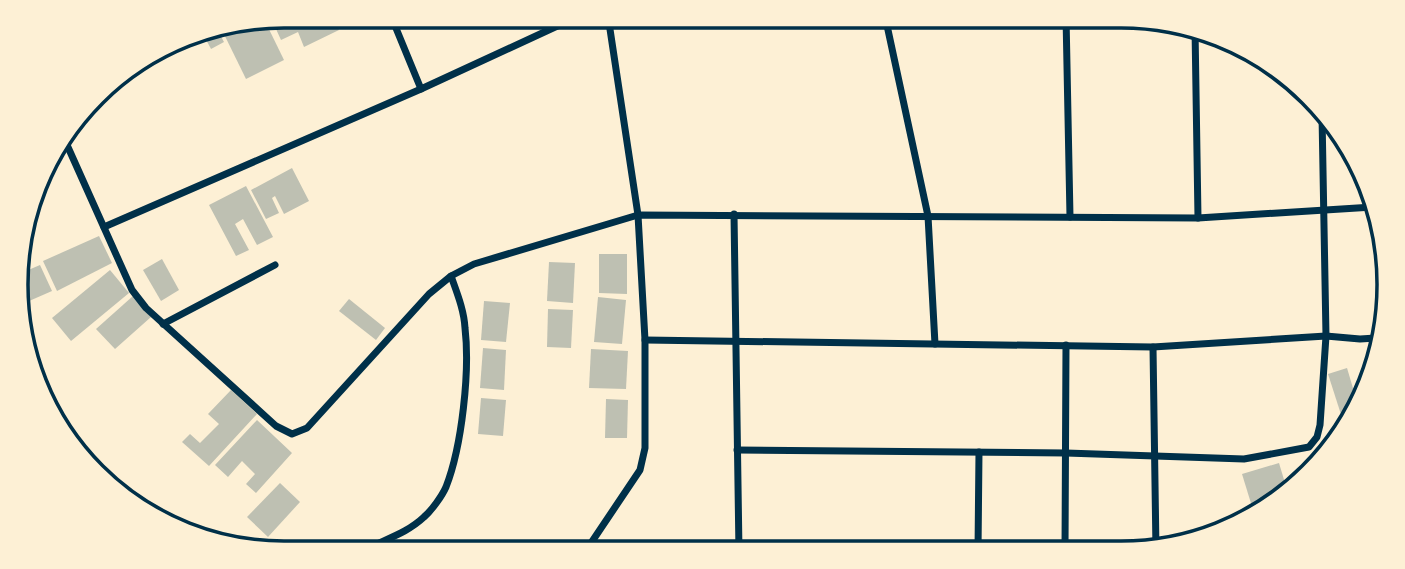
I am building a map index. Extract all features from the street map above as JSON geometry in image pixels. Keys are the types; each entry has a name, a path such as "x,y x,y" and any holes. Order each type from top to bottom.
{"street":[{"path":"396,28 421,89"},
{"path":"104,227 421,89 553,28"},
{"path":"592,541 640,470 645,448 645,340 638,215 610,28"},
{"path":"888,28 928,216 936,344"},
{"path":"1066,28 1070,217"},
{"path":"1195,40 1198,218"},
{"path":"737,450 1066,453 1244,458 1293,452 1309,447 1317,437 1320,425 1326,336 1322,126"},
{"path":"68,147 132,290 146,308 276,426 292,434 307,428 429,294 451,276 474,264 638,215 1198,218 1365,208"},
{"path":"734,214 738,541"},
{"path":"163,324 275,265"},
{"path":"388,541 400,536 426,516 446,488 460,428 466,328 451,276"},
{"path":"645,340 1153,346 1326,336 1371,338"},
{"path":"1065,541 1066,345"},
{"path":"1153,346 1156,539"},
{"path":"978,541 979,452"}],"building":[{"path":"269,29 284,60 246,79 225,35"},
{"path":"276,29 339,30 304,47 298,32 281,40"},
{"path":"221,36 224,42 211,49 207,41"},
{"path":"292,168 309,201 284,214 275,196 272,198 279,213 266,219 251,190"},
{"path":"246,186 273,237 257,245 243,219 235,224 249,250 236,256 209,205"},
{"path":"99,236 112,263 57,291 43,261"},
{"path":"599,254 627,254 627,294 599,293"},
{"path":"162,259 179,290 161,301 143,270"},
{"path":"549,262 575,263 573,303 547,301"},
{"path":"40,265 52,291 29,301 29,270"},
{"path":"110,270 129,293 71,341 52,318"},
{"path":"133,296 151,317 115,349 96,329"},
{"path":"598,297 626,300 622,344 594,342"},
{"path":"349,299 385,328 376,340 339,311"},
{"path":"484,301 510,303 506,342 481,340"},
{"path":"548,309 573,310 571,348 547,347"},
{"path":"483,348 506,350 504,390 480,388"},
{"path":"591,349 628,351 626,389 589,388"},
{"path":"1347,368 1354,391 1341,416 1328,374"},
{"path":"231,390 257,414 209,466 182,442 190,434 200,443 219,424 208,414"},
{"path":"481,398 506,400 503,436 478,434"},
{"path":"606,399 628,400 627,438 605,438"},
{"path":"257,420 292,453 256,493 246,484 255,474 242,461 228,477 215,465"},
{"path":"1279,463 1285,482 1252,505 1242,474"},
{"path":"280,483 300,502 268,537 247,517"}]}
